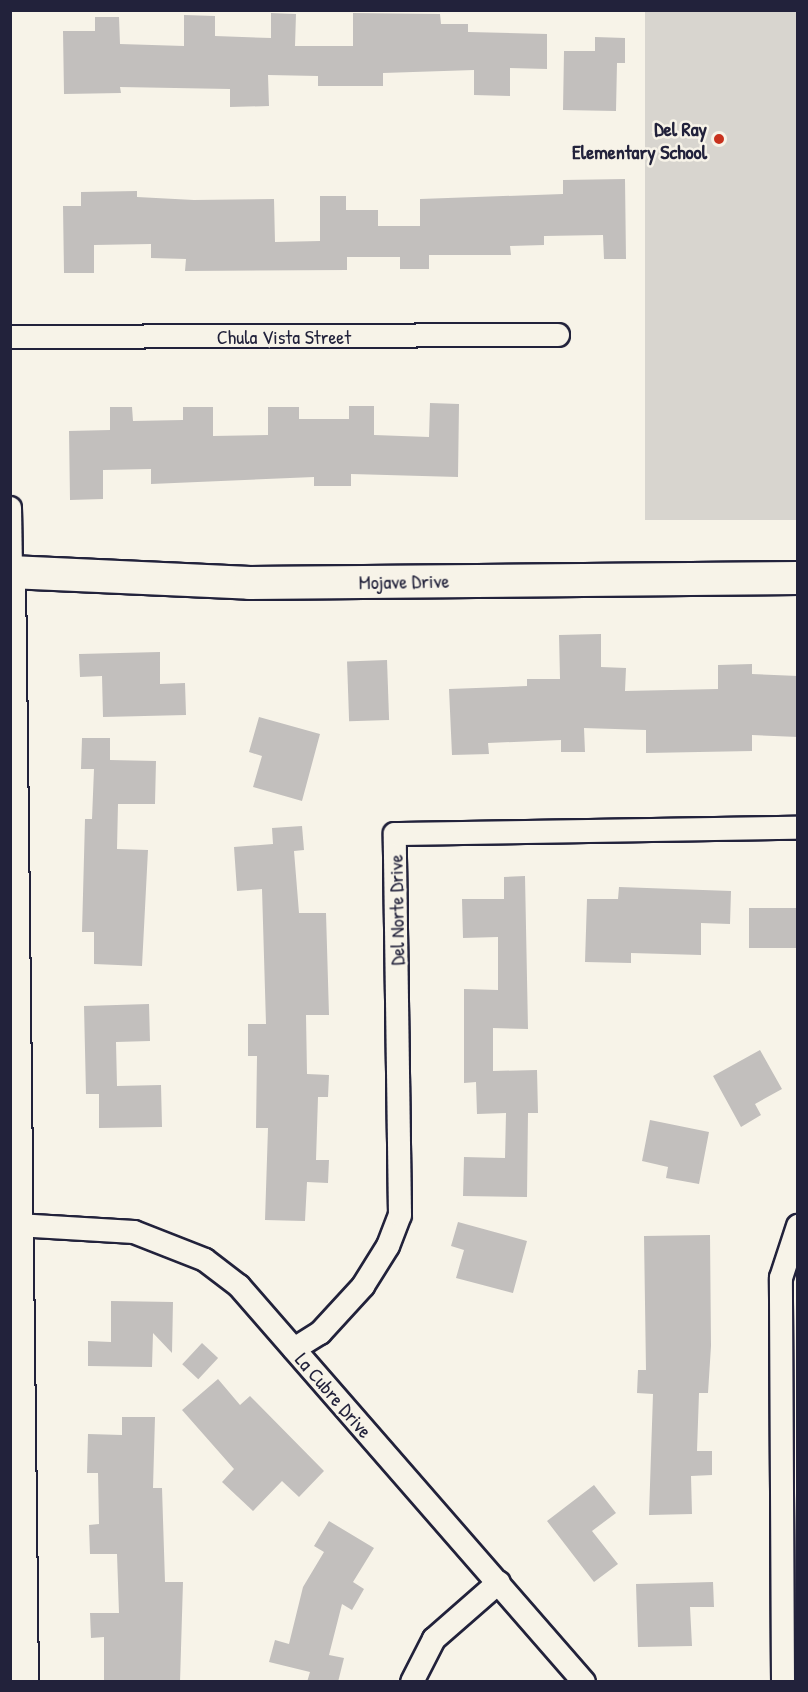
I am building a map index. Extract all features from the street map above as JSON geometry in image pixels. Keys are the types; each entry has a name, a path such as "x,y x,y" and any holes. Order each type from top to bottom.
{"main road":[{"name":"Mojave Drive","path":"11,572 249,583 798,578"}],"street":[{"name":"Chula Vista Street","path":"10,337 558,335"},
{"path":"10,508 24,1682"},
{"name":"Del Norte Drive","path":"294,1349 320,1333 363,1286 388,1246 400,1215 395,834 798,828"},
{"name":"La Cubre Drive","path":"18,1225 134,1232 172,1244 205,1260 239,1286 584,1682"},
{"path":"783,1682 781,1278 798,1226"},
{"path":"412,1682 434,1639 499,1582"}],"shaded area":[{"name":"Del Ray Elementary School","path":"645,11 797,11 797,520 645,520"}],"building":[{"path":"271,13 296,14 295,46 353,46 353,13 440,14 441,24 468,24 468,32 547,34 547,69 510,68 510,96 474,95 474,70 383,73 383,86 318,86 318,76 268,75 269,106 230,107 230,89 120,87 121,93 64,94 63,31 95,31 95,17 119,17 120,44 184,46 184,15 215,16 215,36 271,38"},
{"path":"595,37 625,38 625,63 617,63 616,111 563,110 564,51 595,51"},
{"path":"625,179 626,259 604,259 603,235 544,236 544,245 510,246 511,255 429,255 429,269 400,269 400,257 347,257 347,270 185,271 186,259 151,258 151,244 94,245 94,273 64,273 63,206 81,206 81,192 137,191 137,197 194,200 274,199 275,242 320,241 320,196 346,196 346,210 378,210 378,226 420,226 420,199 563,194 563,180"},
{"path":"430,403 459,404 458,477 351,474 351,486 314,486 314,477 151,484 151,469 103,470 103,499 70,500 69,431 110,430 110,407 132,407 133,421 183,420 183,407 213,407 213,436 268,435 268,407 299,407 299,419 349,419 349,406 374,406 374,435 429,437"},
{"path":"601,634 601,667 626,668 625,691 718,689 718,665 752,664 752,674 798,676 798,737 752,735 752,751 646,753 646,730 584,728 585,752 561,752 561,740 488,743 489,754 452,755 449,689 527,686 527,679 560,679 559,635"},
{"path":"160,652 160,684 185,683 186,715 103,717 102,676 80,677 79,654"},
{"path":"387,660 389,720 349,721 347,661"},
{"path":"259,717 320,734 302,801 253,787 262,756 249,752"},
{"path":"82,738 110,738 110,760 156,761 155,804 118,804 117,849 148,850 142,966 94,964 94,932 82,932 85,819 92,819 94,769 81,769"},
{"path":"302,826 304,850 294,851 299,913 326,913 329,1015 306,1015 307,1074 329,1075 328,1097 318,1097 316,1160 329,1160 328,1183 307,1182 305,1221 265,1220 268,1128 256,1128 257,1056 248,1056 248,1024 266,1024 262,889 237,891 234,847 273,844 272,828"},
{"path":"525,876 528,1029 493,1028 493,1071 537,1070 538,1113 528,1113 527,1197 463,1196 464,1157 505,1158 506,1113 477,1114 476,1082 464,1083 464,989 498,990 498,937 463,938 462,899 504,899 504,877"},
{"path":"619,887 731,891 730,924 701,923 701,955 631,953 631,963 585,962 587,899 618,899"},
{"path":"749,908 798,908 798,948 749,948"},
{"path":"149,1004 150,1041 116,1042 117,1086 161,1085 162,1127 99,1128 99,1094 86,1094 84,1006"},
{"path":"760,1050 782,1089 755,1104 761,1115 741,1127 713,1076"},
{"path":"650,1120 709,1132 699,1184 666,1178 668,1167 642,1161"},
{"path":"458,1222 527,1241 513,1293 456,1278 464,1250 451,1246"},
{"path":"710,1235 711,1346 708,1393 699,1393 697,1451 712,1451 712,1475 691,1476 692,1514 649,1515 653,1394 637,1393 638,1370 646,1370 644,1236"},
{"path":"111,1301 173,1302 172,1353 153,1333 152,1367 88,1366 88,1341 111,1342"},
{"path":"202,1343 218,1358 198,1379 182,1364"},
{"path":"218,1379 240,1405 250,1396 324,1471 299,1497 282,1481 253,1511 222,1482 234,1469 182,1410"},
{"path":"122,1417 155,1417 153,1488 162,1488 165,1582 183,1582 180,1682 104,1682 104,1637 91,1638 90,1613 119,1613 117,1554 90,1554 89,1525 99,1524 98,1473 87,1473 88,1434 122,1435"},
{"path":"594,1485 616,1513 592,1531 618,1564 594,1582 547,1521"},
{"path":"329,1521 374,1548 353,1582 364,1589 352,1610 342,1604 329,1655 344,1658 338,1682 307,1682 310,1672 269,1662 275,1640 289,1644 303,1587 324,1552 314,1546"},
{"path":"713,1582 714,1607 690,1607 692,1646 638,1647 636,1584"}],"place":[{"name":"Del Ray Elementary School","path":"719,139"}]}
